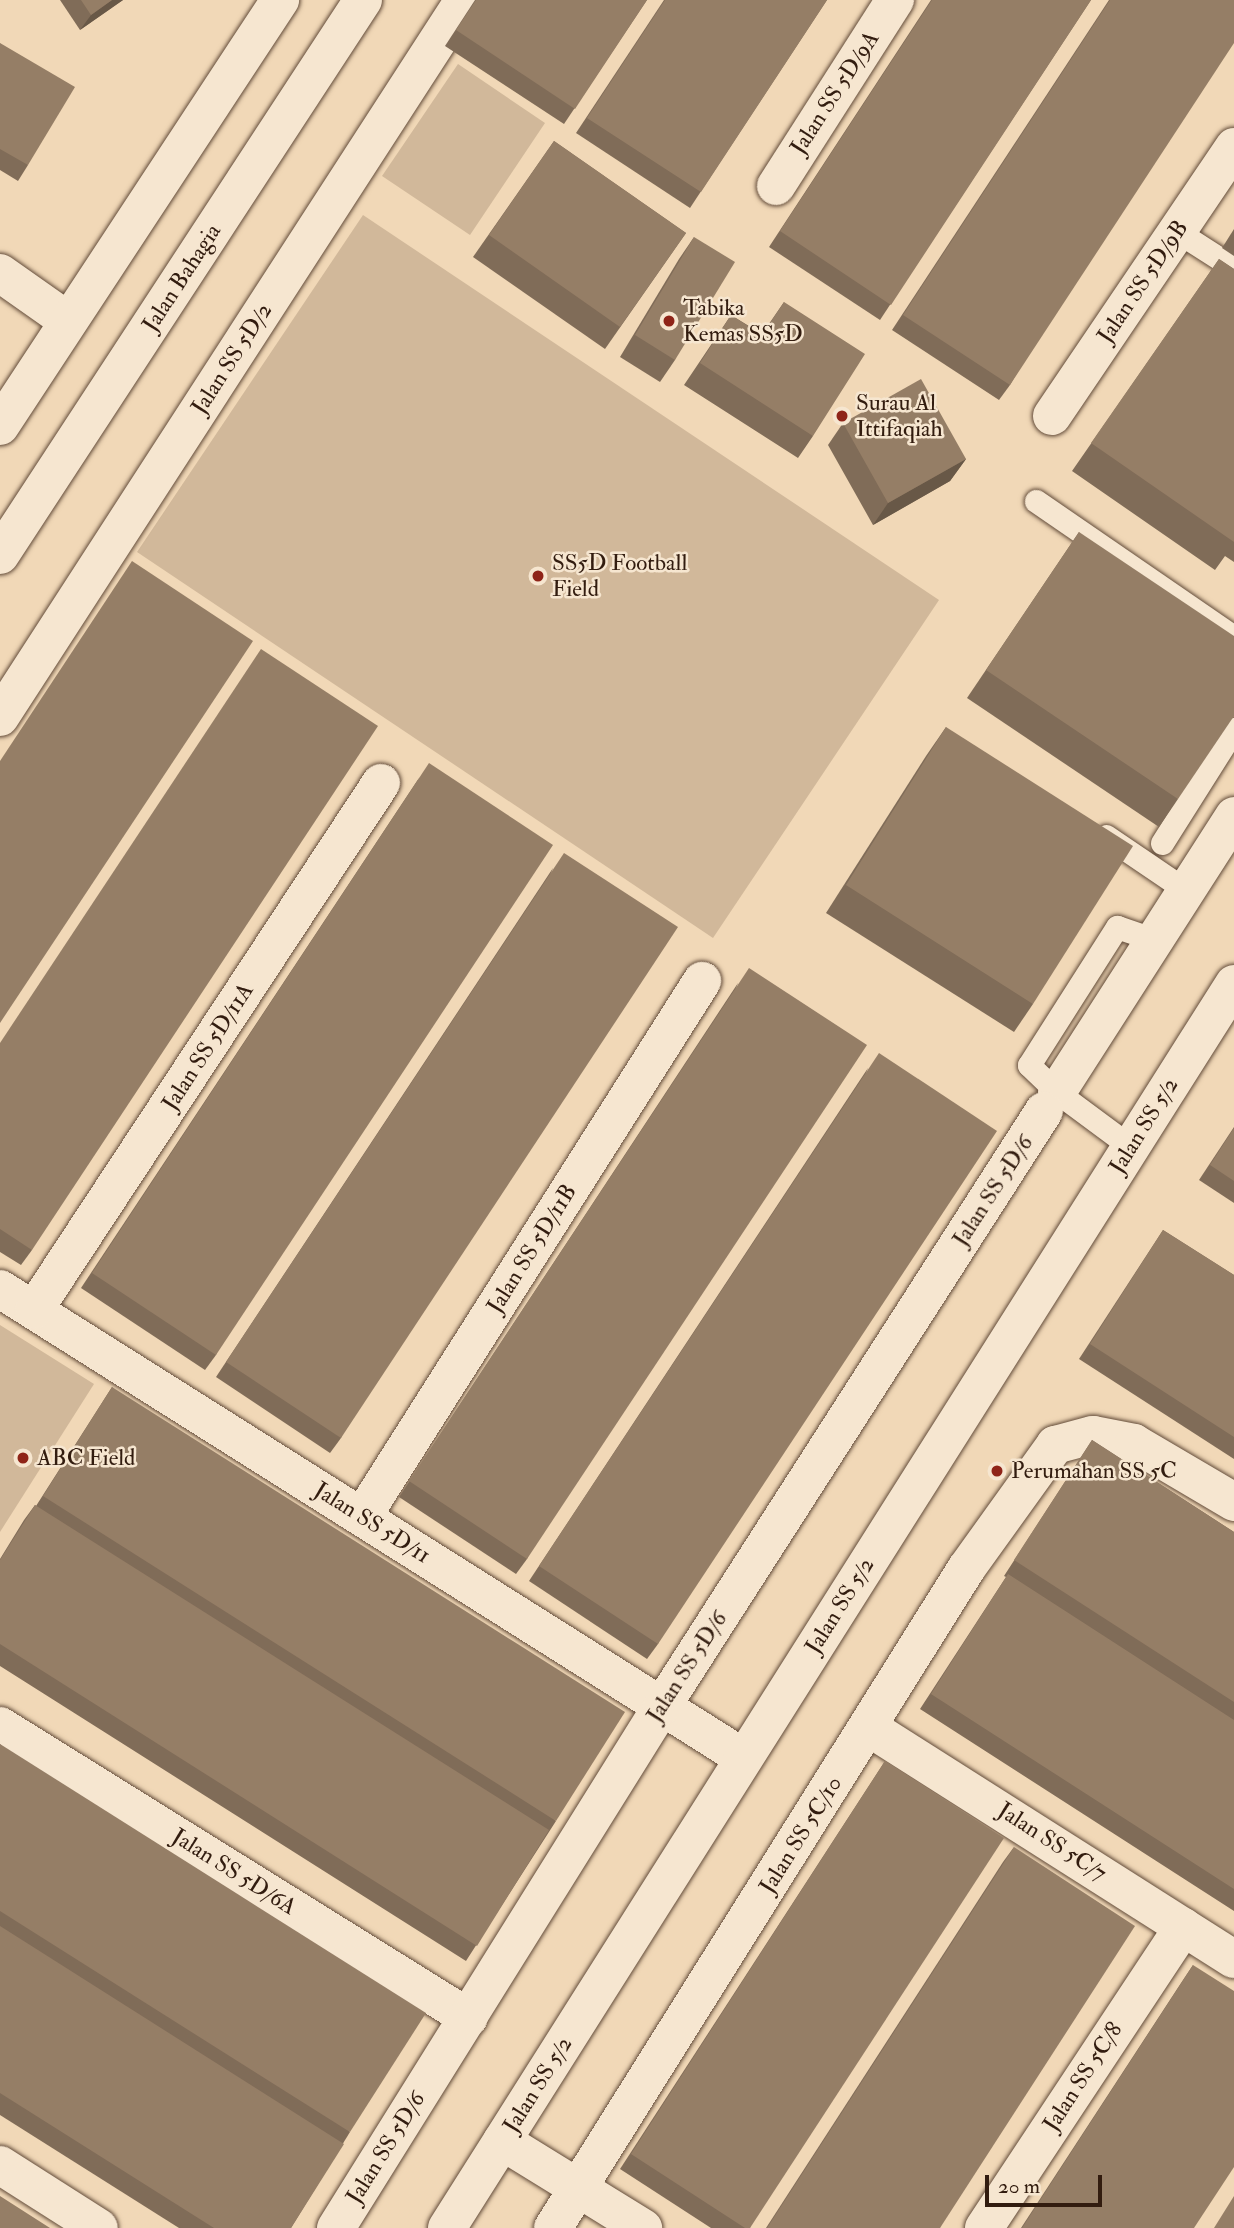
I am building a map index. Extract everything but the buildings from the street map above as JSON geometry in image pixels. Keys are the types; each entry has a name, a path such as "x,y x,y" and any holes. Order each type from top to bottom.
{"street":[{"path":"0,426 280,0"},
{"name":"Jalan Bahagia","path":"0,555 363,0"},
{"name":"Jalan SS 5D/2","path":"0,717 464,0"},
{"name":"Jalan SS 5D/9A","path":"776,186 895,0"},
{"name":"Jalan SS 5D/9B","path":"1052,416 1234,147"},
{"path":"0,273 68,321"},
{"name":"Jalan SS 5D/11A","path":"34,1310 381,783"},
{"name":"Jalan SS 5D/6","path":"336,2228 662,1706 1234,817"},
{"name":"Jalan SS 5D/11B","path":"362,1517 702,982"},
{"name":"Jalan SS 5/2","path":"447,2228 1234,984"},
{"name":"Jalan SS 5D/11","path":"0,1289 744,1758"},
{"name":"Jalan SS 5C/10","path":"553,2228 966,1569 1055,1446 1093,1435 1133,1443 1234,1502"},
{"name":"Jalan SS 5D/6A","path":"0,1726 469,2018"},
{"name":"Jalan SS 5C/7","path":"868,1727 1234,1959"},
{"name":"Jalan SS 5C/8","path":"984,2228 1183,1927"},
{"path":"502,2141 580,2185 643,2228"},
{"path":"0,2165 99,2228"}],"lane":[{"path":"1178,232 1234,268"},
{"path":"1036,501 1234,637"},
{"path":"1162,843 1234,729"},
{"path":"1088,825 1187,891"},
{"path":"1051,1102 1131,1147"}],"shaded area":[{"path":"458,64 545,123 470,235 382,176"},
{"name":"SS5D Football Field","path":"363,215 939,600 713,938 137,552"},
{"name":"ABC Field","path":"0,1325 94,1384 0,1532"}],"place":[{"name":"Tabika Kemas SS5D","path":"669,321"},
{"name":"Surau Al Ittifaqiah","path":"842,416"},
{"name":"SS5D Football Field","path":"538,576"},
{"name":"ABC Field","path":"23,1458"},
{"name":"Perumahan SS 5C","path":"997,1471"}]}
